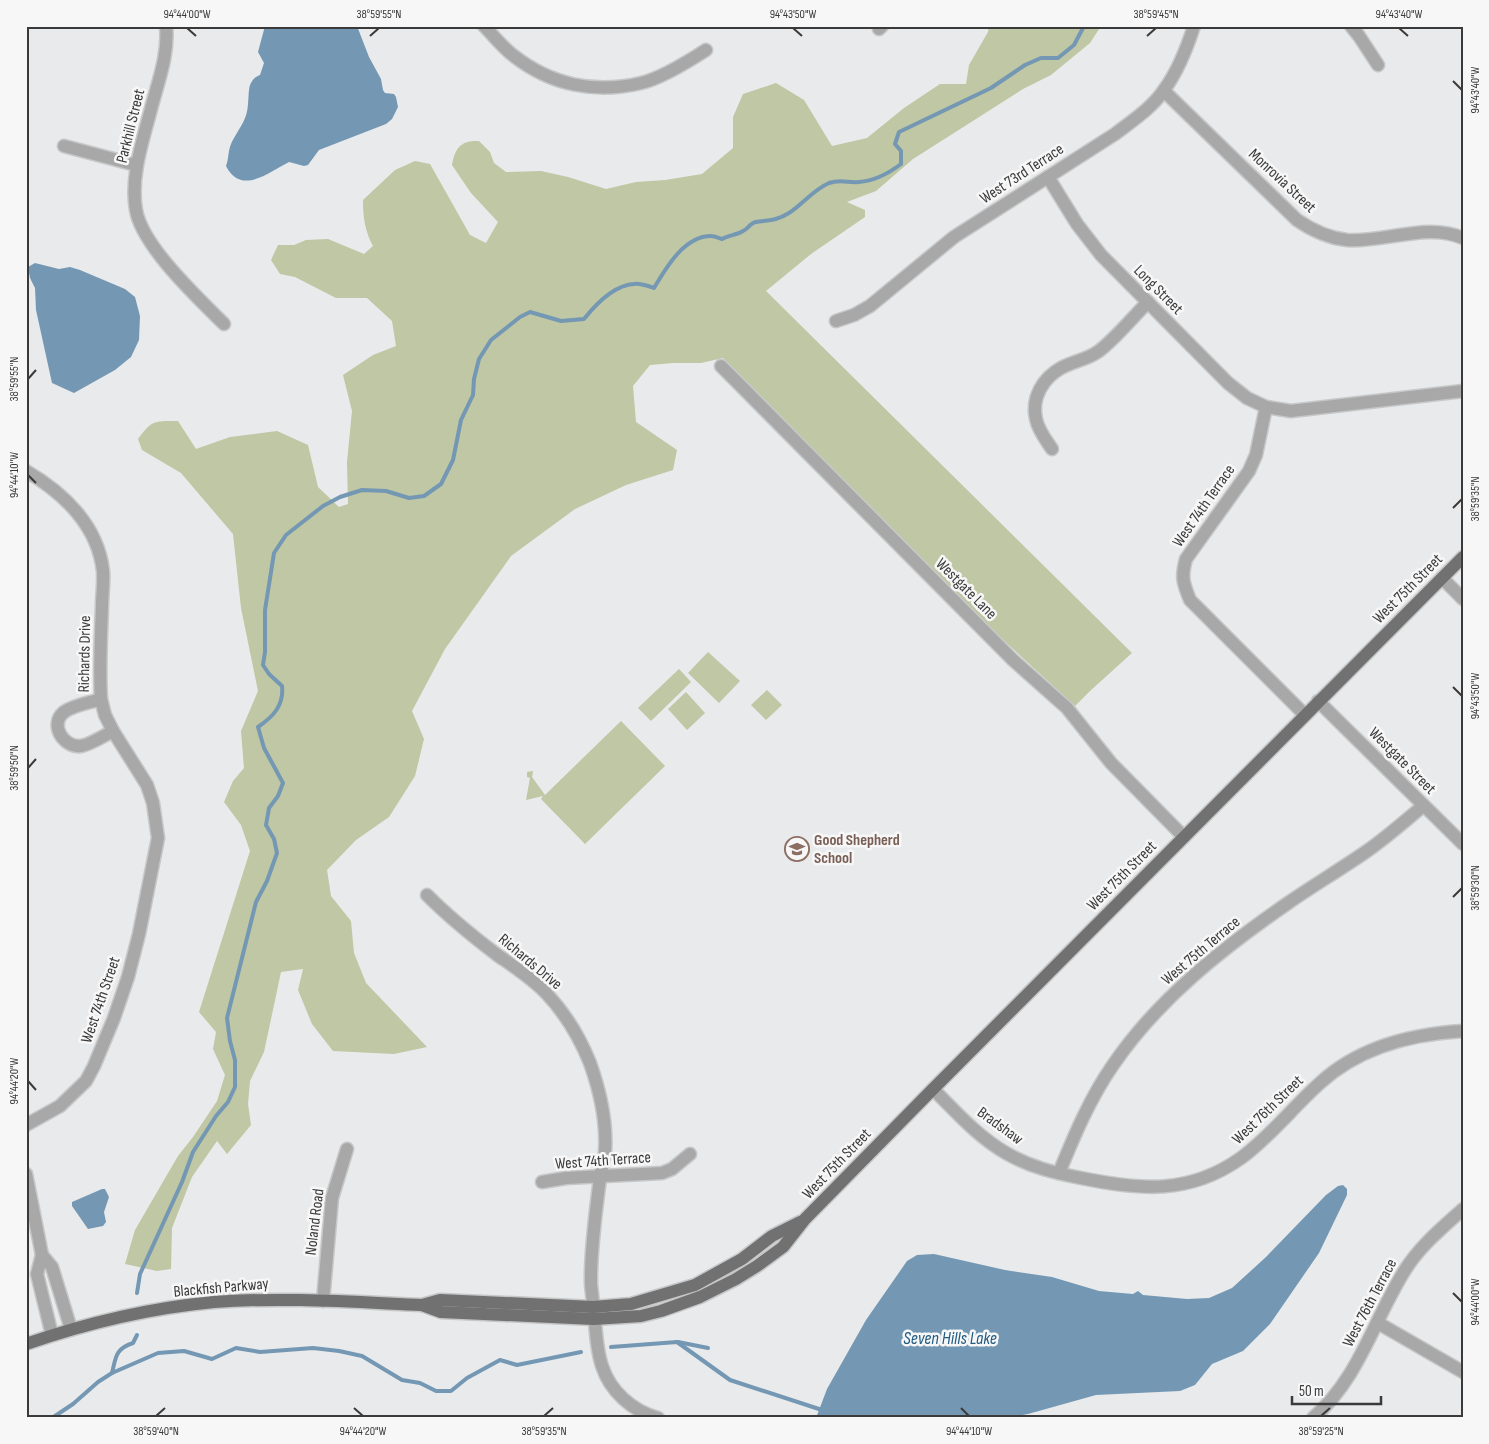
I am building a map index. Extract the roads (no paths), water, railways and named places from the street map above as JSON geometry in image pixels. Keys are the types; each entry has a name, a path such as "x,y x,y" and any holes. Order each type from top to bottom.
{"main road":[{"name":"West 75th Street","path":"594,1313 641,1316 681,1305 718,1289 757,1266 783,1247 805,1219 933,1088 1463,557"},
{"name":"Blackfish Parkway","path":"26,1344 70,1329 146,1311 214,1302 323,1301 422,1305 441,1312 594,1313"}],"street":[{"name":"Parkhill Street","path":"166,26 167,36 164,63 136,164 136,211 146,235 166,263 224,324"},
{"path":"484,26 513,56 537,71 564,83 604,88 642,83 686,63 706,50"},
{"name":"West 73rd Terrace","path":"836,321 854,315 870,306 954,237 1115,134 1136,118 1164,91 1180,61 1194,26"},
{"path":"1351,26 1360,36 1378,64"},
{"name":"Monrovia Street","path":"1164,91 1297,220 1312,230 1326,236 1346,240 1441,232 1463,238"},
{"path":"64,146 136,164"},
{"name":"Long Street","path":"1048,177 1077,224 1101,255 1228,382 1247,398 1266,407"},
{"path":"1052,449 1036,420 1035,405 1040,388 1051,374 1100,350 1148,302"},
{"name":"Westgate Lane","path":"721,366 1013,660 1067,708 1111,763 1184,836"},
{"path":"1266,407 1291,411 1463,391"},
{"name":"West 74th Terrace","path":"1266,407 1256,455 1249,471 1186,559 1182,572 1183,585 1190,600 1305,715"},
{"name":"Richards Drive","path":"26,472 51,487 73,507 89,529 100,554 103,573 101,699 112,731 147,785 153,802 158,826 155,854"},
{"path":"1442,578 1463,599"},
{"path":"101,699 65,711 60,716 58,724 60,736 70,744 80,746 112,731"},
{"name":"Westgate Street","path":"1318,701 1463,844"},
{"name":"West 75th Terrace","path":"1059,1173 1088,1106 1112,1066 1132,1039 1164,1004 1208,964 1248,932 1288,902 1368,850 1423,806"},
{"name":"West 74th Street","path":"26,1125 60,1106 74,1094 86,1081 94,1066 114,1018 128,977 139,934 155,854"},
{"name":"Richards Drive","path":"427,895 449,918 546,992 579,1038 590,1063 599,1092 605,1152 600,1177 592,1263 591,1282 594,1313"},
{"name":"West 76th Street","path":"1059,1173 1100,1182 1143,1188 1185,1183 1214,1173 1241,1158 1258,1144 1321,1081 1362,1054 1389,1043 1419,1035 1463,1032"},
{"name":"Bradshaw","path":"933,1088 987,1141 1029,1164 1059,1173"},
{"name":"Noland Road","path":"323,1301 332,1198 348,1149"},
{"name":"West 74th Terrace","path":"542,1182 566,1178 662,1173 672,1169 690,1154"},
{"path":"26,1174 31,1218 42,1255 52,1267 70,1329"},
{"name":"West 76th Terrace","path":"1312,1418 1342,1385 1356,1364 1394,1289 1420,1250 1463,1209"},
{"path":"42,1255 36,1274 52,1335"},
{"path":"594,1313 602,1366 611,1384 623,1399 636,1408 658,1418"},
{"path":"1378,1323 1463,1372"}],"water":[{"path":"265,26 357,26 369,57 381,79 383,90 385,93 394,94 396,97 398,107 392,119 386,124 319,150 308,165 304,166 289,162 264,176 247,181 232,175 226,166 229,151 247,114 250,86 253,79 260,75 264,63 258,52"},
{"path":"35,263 59,269 70,267 80,270 125,289 135,297 140,316 139,340 131,357 115,370 74,393 52,383 36,310 35,288 30,278 28,267"},
{"name":"Seven Hills Lake","path":"1343,1185 1347,1189 1347,1195 1319,1253 1270,1324 1243,1351 1212,1364 1195,1385 1180,1391 1096,1395 1028,1414 1006,1418 816,1418 827,1389 866,1320 907,1261 917,1255 934,1254 1005,1270 1052,1277 1099,1291 1133,1294 1138,1291 1143,1295 1187,1299 1209,1298 1232,1288 1266,1257 1326,1195 1338,1186"},
{"path":"105,1189 109,1197 104,1212 106,1222 103,1226 88,1229 72,1206 72,1202"}],"waterway":[{"path":"137,1293 140,1274 182,1182 193,1152 216,1116 228,1102 235,1087 235,1060 227,1018 256,902 267,881 277,853 274,839 266,825 269,808 278,796 283,783 264,748 258,727 277,710 282,693 282,686 269,674 263,665 265,652 265,610 274,553 286,535 323,506 340,497 362,490 386,491 409,498 424,496 441,484 453,460 461,420 473,395 474,379 479,359 491,340 520,317 530,312 561,321 584,319 594,307 619,288 636,284 654,288 677,254 692,241 701,237 711,236 722,239 741,232 754,223 780,218 818,189 829,183 837,181 865,181 887,173 901,164 901,151 895,144 899,132 991,88 1025,65 1041,58 1058,58 1074,45 1084,26"},
{"path":"112,1373 117,1354 127,1345 133,1343 137,1335"},
{"path":"611,1347 677,1342 730,1380 819,1409"},
{"path":"678,1342 708,1348"},
{"path":"52,1418 112,1373 158,1353 184,1351 212,1359 236,1348 260,1352 313,1348 339,1351 362,1356 402,1380 420,1383 436,1391 451,1391 467,1378 500,1360 517,1365 581,1352"}],"place":[{"name":"Good Shepherd School","path":"797,849"}]}
